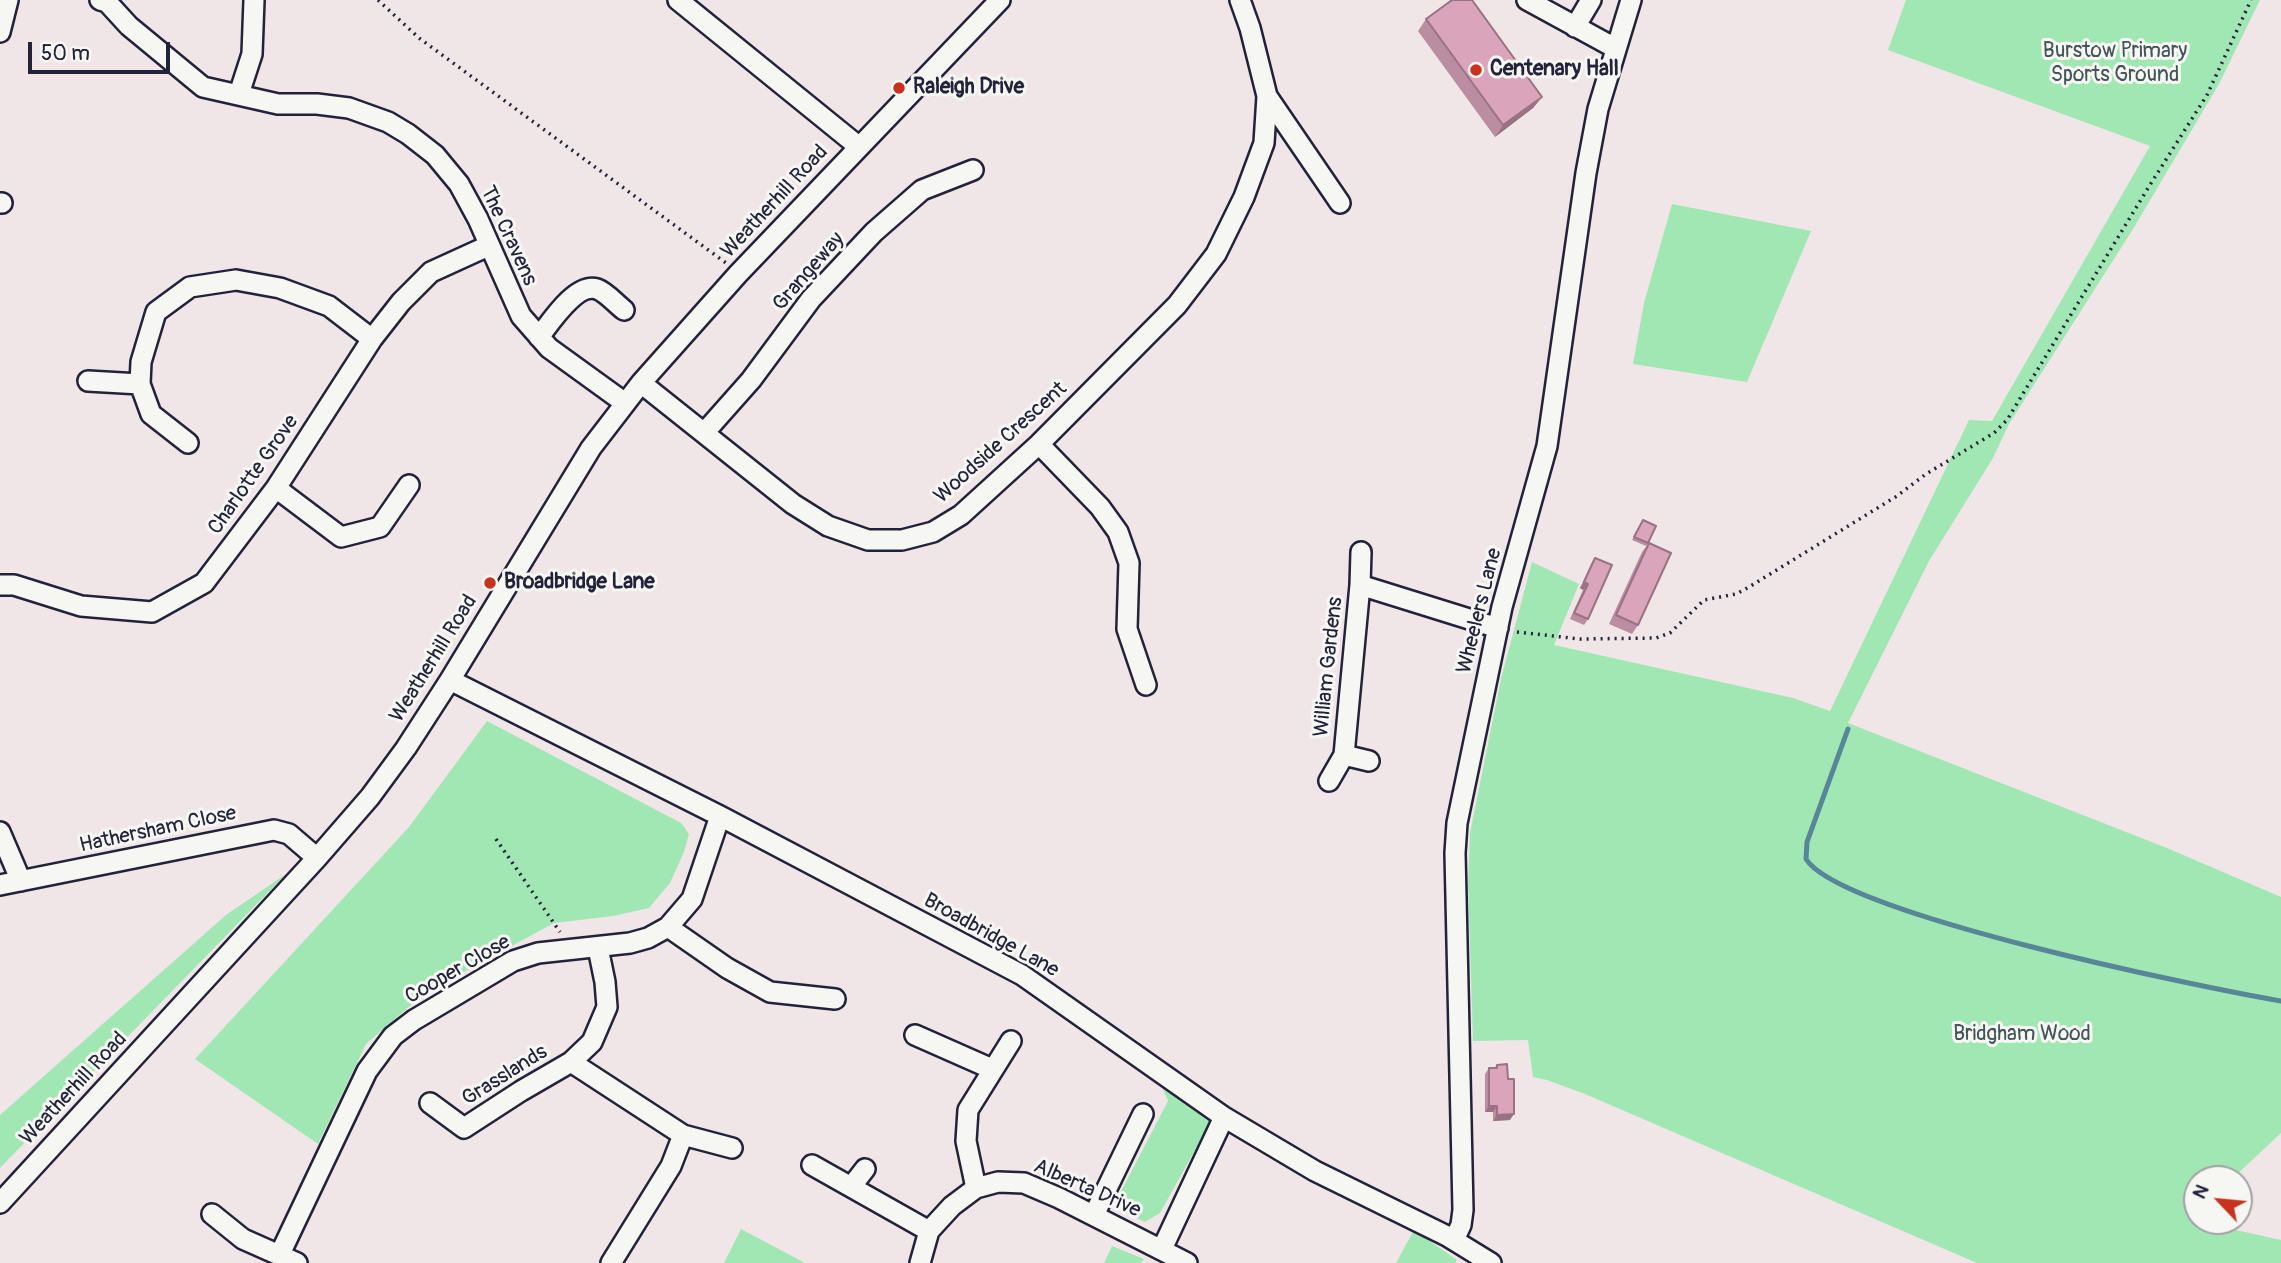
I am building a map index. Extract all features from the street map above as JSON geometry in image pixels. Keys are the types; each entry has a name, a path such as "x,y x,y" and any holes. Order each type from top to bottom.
{"street":[{"path":"0,32 8,0"},
{"name":"The Cravens","path":"100,0 107,2 130,26 204,86 278,104 317,104 349,108 388,122 408,134 435,155 459,184 478,219 521,316 539,337 570,363 625,403"},
{"path":"239,94 252,54 254,0"},
{"path":"677,0 858,146"},
{"name":"Weatherhill Road","path":"0,1203 370,797 450,680 566,486 591,448 641,383 738,274 1000,0"},
{"name":"Woodside Crescent","path":"641,383 793,504 828,526 868,540 902,540 933,532 961,515 1039,444 1177,305 1216,254 1244,197 1264,143 1267,96 1240,0"},
{"path":"1527,0 1615,48"},
{"path":"1575,27 1591,0"},
{"name":"Wheelers Lane","path":"1454,1240 1461,1225 1463,1210 1455,839 1498,628 1547,446 1598,109 1631,0"},
{"name":"Woodside Crescent","path":"1267,96 1340,203"},
{"name":"Grangeway","path":"704,433 751,380 811,299 874,232 922,190 972,170"},
{"name":"Charlotte Grove","path":"0,585 15,585 81,607 152,612 204,583 276,488 372,339 401,302 431,272 488,246"},
{"path":"188,443 151,414 140,384 141,362 156,312 190,288 236,279 280,288 329,306 372,339"},
{"path":"539,337 572,296 584,289 597,289 624,310"},
{"path":"88,381 140,384"},
{"path":"1039,444 1100,507 1118,532 1129,563 1127,629 1146,685"},
{"path":"276,488 341,537 380,527 410,485"},
{"name":"William Gardens","path":"1329,780 1344,755 1361,552"},
{"name":"William Gardens","path":"1360,585 1498,628"},
{"name":"Broadbridge Lane","path":"450,680 720,816 1022,975 1224,1116 1315,1171 1454,1240 1492,1263"},
{"name":"William Gardens","path":"1344,755 1369,761"},
{"name":"Cooper Close","path":"212,1214 243,1239 288,1259 367,1071 393,1036 414,1020 513,961 538,953 571,948 598,948 648,938 668,927 692,899 720,816"},
{"name":"Hathersham Close","path":"0,885 274,830 289,834 317,858"},
{"path":"0,832 21,881"},
{"path":"668,927 727,968 770,992 835,999"},
{"name":"Grasslands","path":"430,1103 464,1128 571,1062 592,1042 607,1007 606,982 598,948"},
{"path":"915,1035 992,1069"},
{"path":"976,1188 966,1141 968,1110 1011,1041"},
{"name":"Grasslands","path":"571,1062 683,1135 732,1148"},
{"path":"1094,1215 1143,1114"},
{"path":"1162,1248 1224,1116"},
{"path":"611,1263 671,1166 683,1135"},
{"path":"812,1165 929,1231"},
{"path":"851,1187 865,1169"},
{"name":"Alberta Drive","path":"920,1263 929,1231 952,1206 976,1188 998,1182 1024,1183 1162,1248 1186,1263"}],"path":[{"path":"378,0 419,38 722,259 738,274"},
{"path":"1498,628 1549,637 1656,638 1670,633 1704,600 1736,594 1749,587 2001,428 2207,95 2251,0"},
{"path":"496,839 571,948"}],"green space":[{"name":"Bridgham Wood","path":"1906,0 2260,0 2219,84 2133,229 2009,424 1993,458 1929,561 1848,723 2167,848 2281,897 2281,1133 2247,1165 2183,1165 2183,1235 2253,1234 2281,1240 2281,1263 1977,1263 1585,1094 1533,1077 1528,1040 1473,1041 1468,883 1470,833 1501,679 1532,562 1579,584 1554,645 1793,698 1830,711 1969,420 1992,421 2150,146 1888,50"},
{"path":"1672,204 1811,231 1747,382 1633,364 1644,303"},
{"path":"487,721 681,823 689,834 684,852 670,883 649,908 613,916 554,923 425,993 366,1044 318,1144 195,1059 409,827"},
{"path":"286,874 0,1168 0,1115 226,915"},
{"path":"1154,1068 1213,1118 1160,1213 1145,1222 1113,1207 1168,1101"},
{"path":"741,1229 805,1263 724,1263"},
{"path":"1414,1230 1457,1260 1455,1263 1396,1263"},
{"path":"1112,1246 1144,1259 1141,1263 1104,1263"}],"building":[{"name":"Centenary Hall","path":"1452,0 1472,0 1542,97 1503,125 1426,19"},
{"path":"1643,520 1656,526 1648,543 1634,537"},
{"path":"1649,543 1671,553 1638,625 1616,615"},
{"path":"1595,558 1612,565 1588,619 1574,613 1588,584 1584,582"},
{"path":"1507,1064 1508,1079 1514,1079 1514,1114 1497,1115 1497,1106 1489,1106 1489,1068"}],"waterway":[{"path":"1848,729 1807,842 1806,859 1833,880 1884,903 2027,946 2281,1001"}],"place":[{"name":"Centenary Hall","path":"1476,70"},
{"name":"Raleigh Drive","path":"899,88"},
{"name":"Broadbridge Lane","path":"490,583"}],"park label":[{"name":"Burstow Primary Sports Ground","path":"2115,64"}]}
